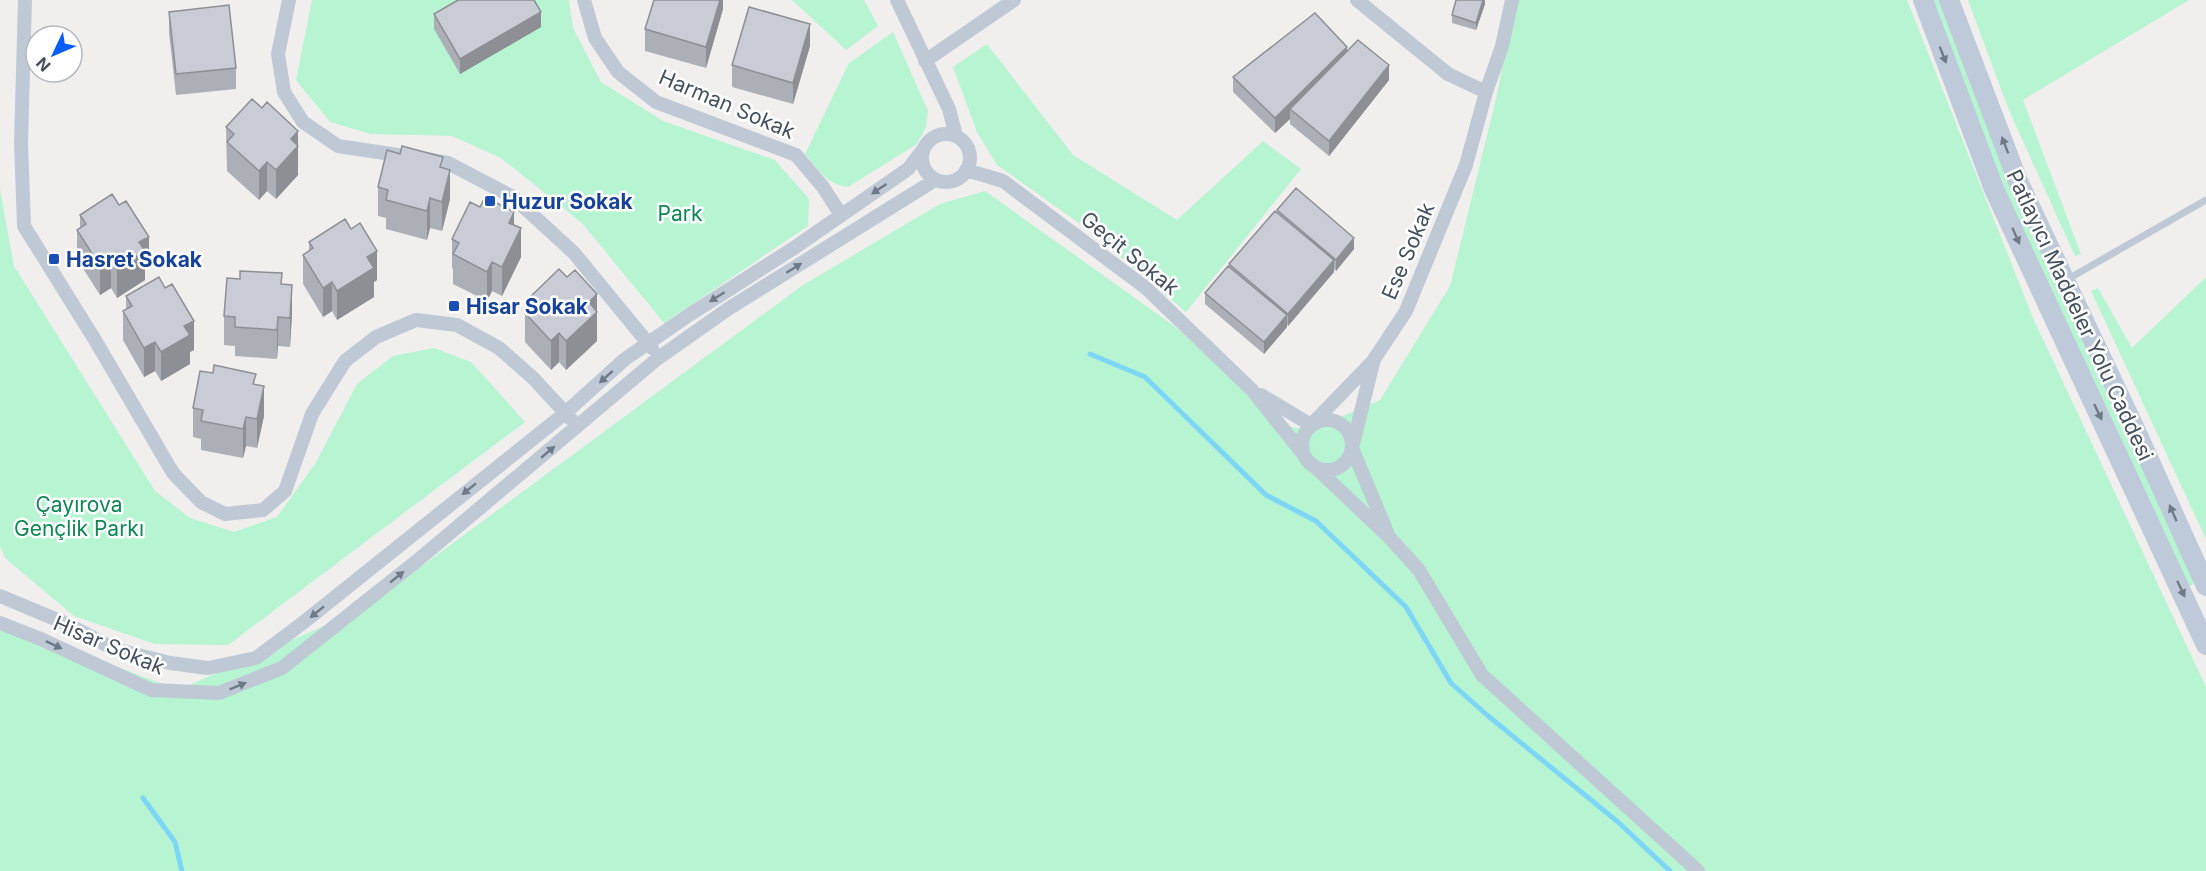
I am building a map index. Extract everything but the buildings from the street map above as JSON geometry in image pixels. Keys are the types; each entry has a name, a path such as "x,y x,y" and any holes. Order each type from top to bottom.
{"main road":[{"name":"Patlayıcı Maddeler Yolu Caddesi","path":"1923,0 1994,189 2206,645"},
{"name":"Patlayıcı Maddeler Yolu Caddesi","path":"1949,0 2018,181 2206,586"}],"street":[{"path":"25,0 21,143 24,226 95,340 173,473 201,502 225,514 263,510 285,490 312,414 345,362 376,337 416,320 457,325 499,348 533,378 564,414 580,426"},
{"path":"289,0 278,54 284,92 303,122 338,146 448,163 513,197 574,253 649,342 657,358"},
{"name":"Harman Sokak","path":"584,0 595,38 618,72 656,102 796,155 842,214"},
{"path":"897,0 949,109 956,136"},
{"path":"926,61 1014,0"},
{"path":"1358,0 1448,74 1486,92"},
{"name":"Ese Sokak","path":"1311,425 1373,362 1406,311 1466,165 1486,92 1502,46 1512,0"},
{"path":"941,134 956,136 963,141 970,155 966,170 955,180 947,182 935,180 923,165 922,151 933,137 941,134"},
{"name":"Hisar Sokak","path":"0,596 67,624 114,648 170,663 208,668 256,658 564,414 626,359 794,248 908,169 922,151"},
{"name":"Geçit Sokak","path":"966,170 1003,181 1146,288 1252,390"},
{"name":"Hisar Sokak","path":"0,623 41,639 151,690 219,693 282,668 418,560 580,426 657,358 728,309 935,180"},
{"path":"1373,362 1352,448 1350,456 1337,468 1320,469 1308,460 1302,442 1306,430 1311,425 1327,419 1335,421 1348,431 1352,448 1389,537"},
{"path":"1252,390 1311,425"},
{"path":"1252,390 1308,460 1389,537 1419,570 1482,675 1698,871"}],"lane":[{"path":"2065,280 2206,200"}],"green space":[{"name":"Park","path":"312,0 569,0 573,28 601,82 663,121 775,160 809,199 808,226 664,323 582,223 501,158 452,136 371,134 330,122 296,80"},
{"path":"792,0 864,0 878,26 846,50"},
{"path":"1514,0 1907,0 2033,318 2206,687 2206,871 0,871 0,622 178,690 365,608 803,285 940,204 985,191 1174,326 1287,427 1313,429 1380,400 1450,286 1497,95"},
{"path":"1931,0 1940,0 2011,181 2056,284 2197,583 2189,586 2002,186"},
{"path":"1968,0 2189,0 2023,100 2081,254 2075,256 2008,108"},
{"path":"893,32 928,111 926,127 917,144 848,187 841,186 829,180 805,154 849,63"},
{"path":"987,44 1073,155 1177,220 1263,141 1301,169 1186,312 1089,230 997,165 977,132 953,67"},
{"name":"Çayırova Gençlik Parkı","path":"0,189 14,266 155,491 190,518 234,532 277,517 315,464 357,384 393,356 434,348 471,362 525,422 228,645 155,644 74,616 5,558 0,546"},
{"path":"2206,277 2206,539 2091,291 2098,288 2132,348"}],"waterway":[{"path":"1090,354 1145,377 1266,495 1316,521 1406,607 1451,683 1618,822 1670,871"},
{"path":"143,798 175,842 182,871"}],"place":[{"name":"Huzur Sokak","path":"490,201"},
{"name":"Hasret Sokak","path":"54,259"},
{"name":"Hisar Sokak","path":"454,306"}]}
